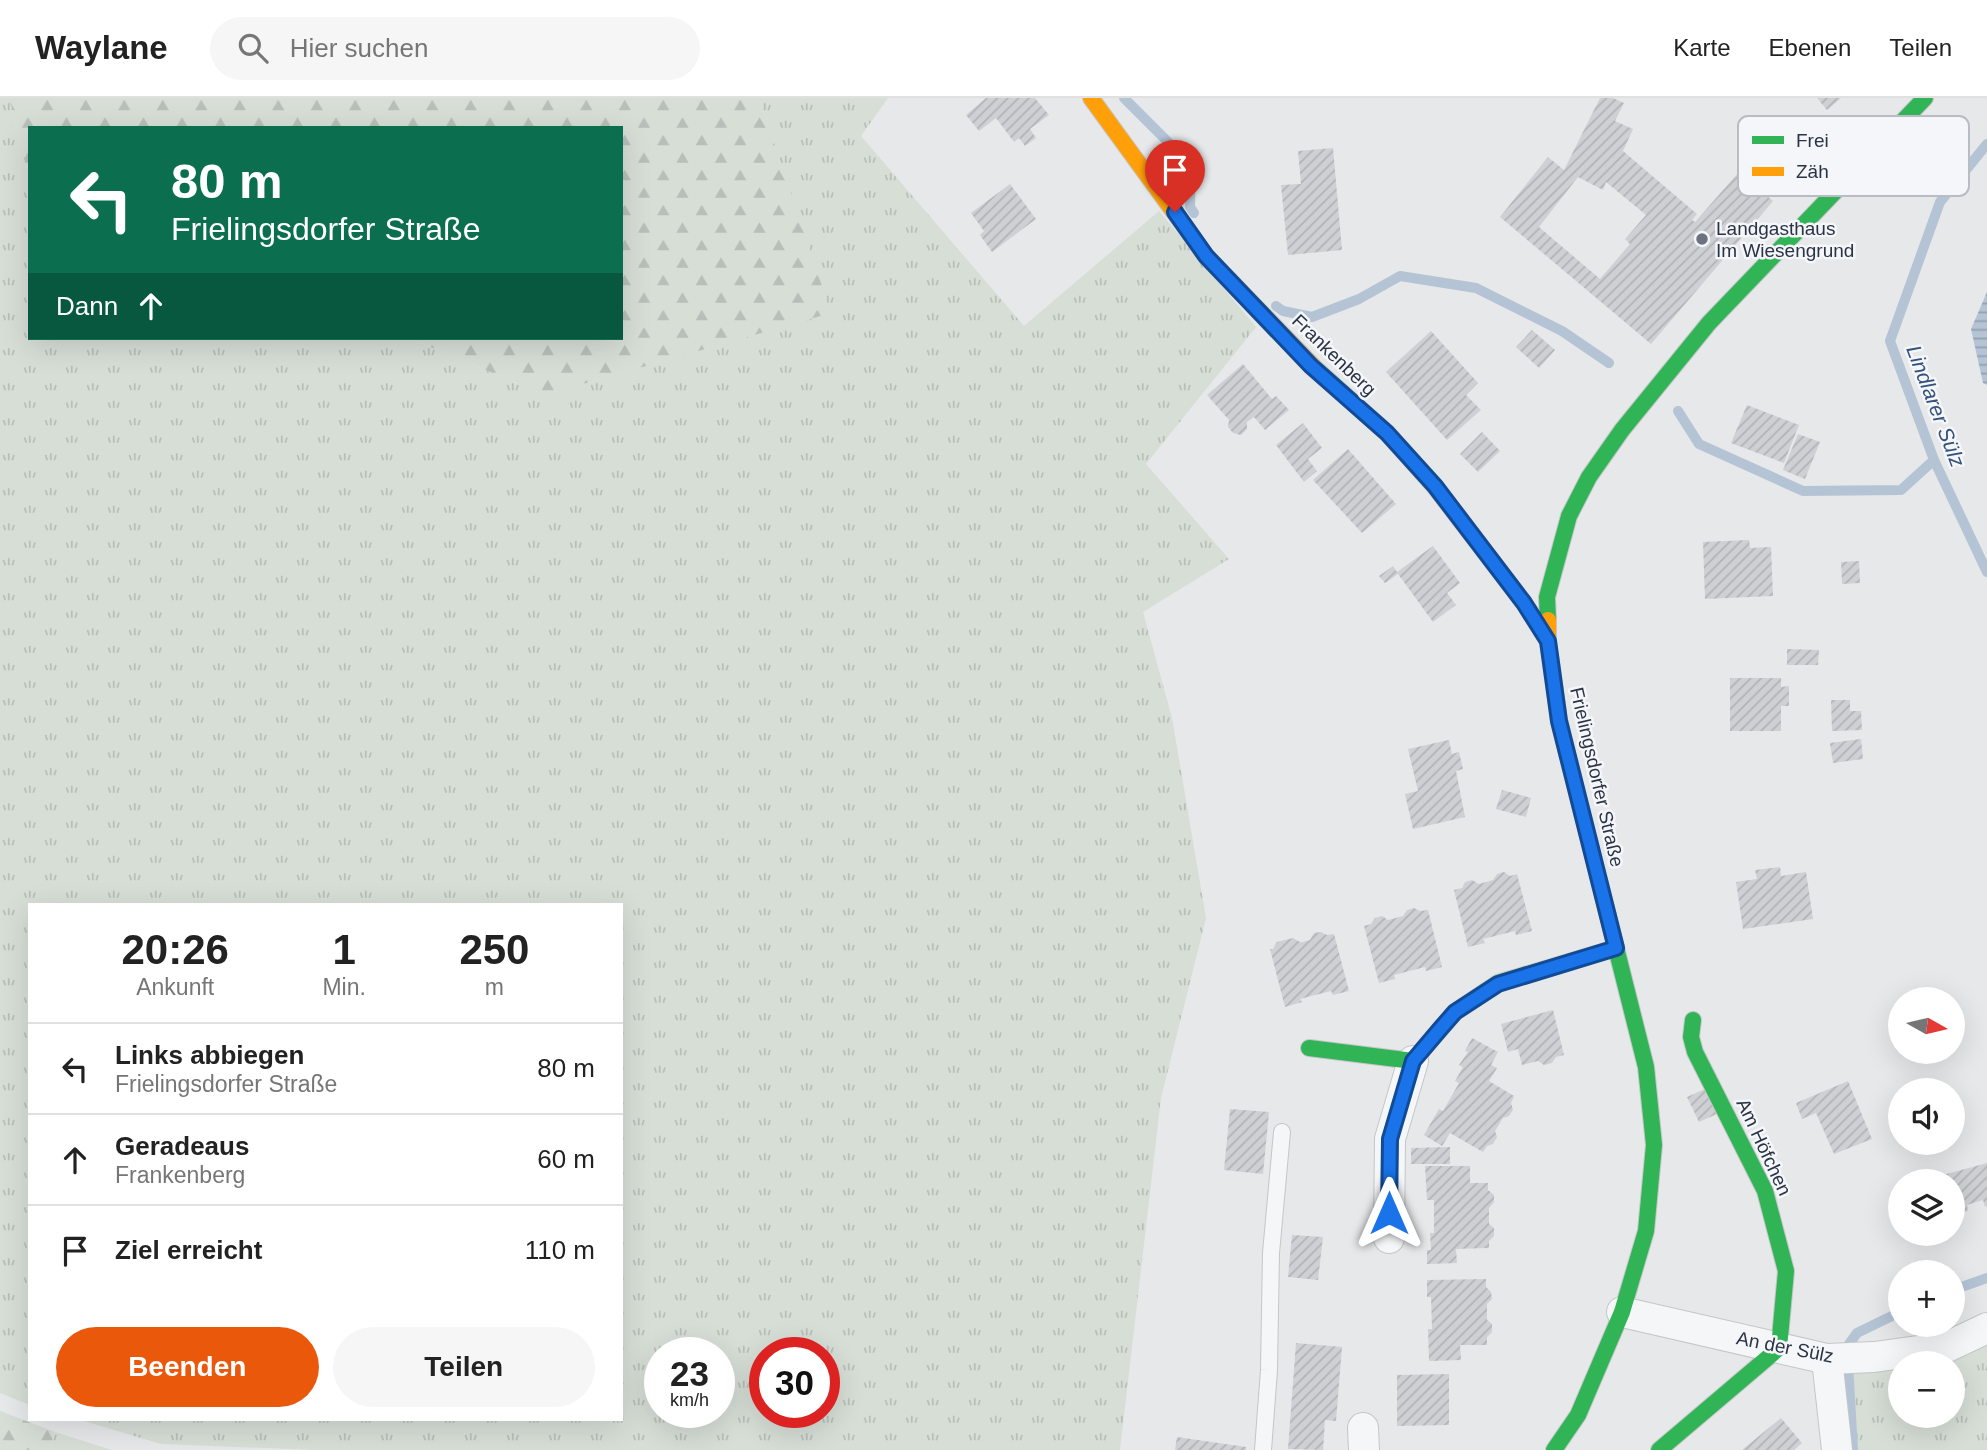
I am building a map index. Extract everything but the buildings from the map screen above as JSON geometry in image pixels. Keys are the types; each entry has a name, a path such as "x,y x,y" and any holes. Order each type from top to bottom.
{"street":[{"name":"Frankenberg","path":"1091,98 1206,256 1311,366 1387,433 1435,486 1524,603 1548,641"},
{"name":"Frielingsdorfer Straße","path":"1908,116 1925,98"},
{"name":"Frielingsdorfer Straße","path":"1554,1450 1578,1415 1622,1312 1646,1231 1654,1145 1646,1067 1559,721 1548,641 1547,597 1569,516 1589,477 1622,430 1709,323 1831,196"},
{"path":"1389,1238 1390,1139 1413,1061 1455,1012 1498,984 1616,948"},
{"name":"Am Höfchen","path":"1693,1020 1691,1037 1695,1052 1769,1204 1786,1271 1779,1348"},
{"path":"1309,1048 1413,1061"},
{"name":"An der Sülz","path":"1622,1312 1827,1359 1874,1357 1947,1347 1987,1328"},
{"path":"1659,1450 1779,1348"},
{"path":"1827,1359 1837,1450"}],"lane":[{"path":"1263,1450 1269,1370 1271,1253 1282,1132"}],"green space":[{"path":"0,98 9,98 28,169 28,340 414,340 545,395 830,313 759,98 888,98 861,136 1024,326 1159,211 1256,327 1146,464 1229,559 1143,612 1172,718 1206,918 1161,1098 1120,1450 316,1450 161,1444 84,1421 623,1421 623,903 28,903 28,1404 0,1393"},
{"path":"9,98 759,98 831,313 545,395 414,340 623,340 623,126 28,126 28,169"},
{"path":"1987,1339 1987,1450 1848,1450 1836,1370 1888,1359 1888,1428 1965,1428 1965,1351 1929,1351"},
{"path":"0,1411 55,1432 49,1450 0,1450"},
{"path":"55,1432 112,1450 49,1450"}],"water":[{"path":"1987,292 1987,385 1983,383 1971,329"}],"waterway":[{"path":"1124,98 1191,165 1190,207 1194,213"},
{"name":"Lindlarer Sülz","path":"1969,166 1987,144"},
{"name":"Lindlarer Sülz","path":"1945,196 1940,202 1890,341 1934,460 1987,572"},
{"path":"1276,306 1283,311 1312,317 1359,299 1400,276 1476,288 1562,331 1609,363"},
{"path":"1678,411 1699,444 1803,491 1901,490 1934,460"},
{"name":"Lindlarer Sülz","path":"1965,1286 1987,1278"},
{"name":"Lindlarer Sülz","path":"1853,1450 1847,1347 1857,1333 1888,1318"}],"traffic: fast":[{"path":"1908,116 1925,98"},
{"path":"1548,620 1547,597 1569,516 1589,477 1622,430 1709,323 1831,196"},
{"path":"1317,370 1387,433 1435,487 1524,603 1548,641"},
{"path":"1554,1450 1578,1415 1622,1312 1646,1231 1654,1145 1646,1067 1608,916"},
{"path":"1309,1048 1413,1061 1455,1012 1498,983 1616,948"},
{"path":"1659,1450 1779,1348 1786,1271 1765,1191 1695,1052 1691,1037 1693,1020"}],"traffic: slow":[{"path":"1091,98 1206,256 1317,370"},
{"path":"1548,620 1548,641 1559,721 1608,916"}],"place":[{"name":"Landgasthaus Im Wiesengrund","path":"1702,239"}],"route":[{"path":"1175,212 1206,256 1311,366 1387,433 1435,486 1524,603 1548,641 1559,721 1616,948 1498,984 1455,1012 1441,1028 1413,1061 1390,1139 1389,1213"}]}
